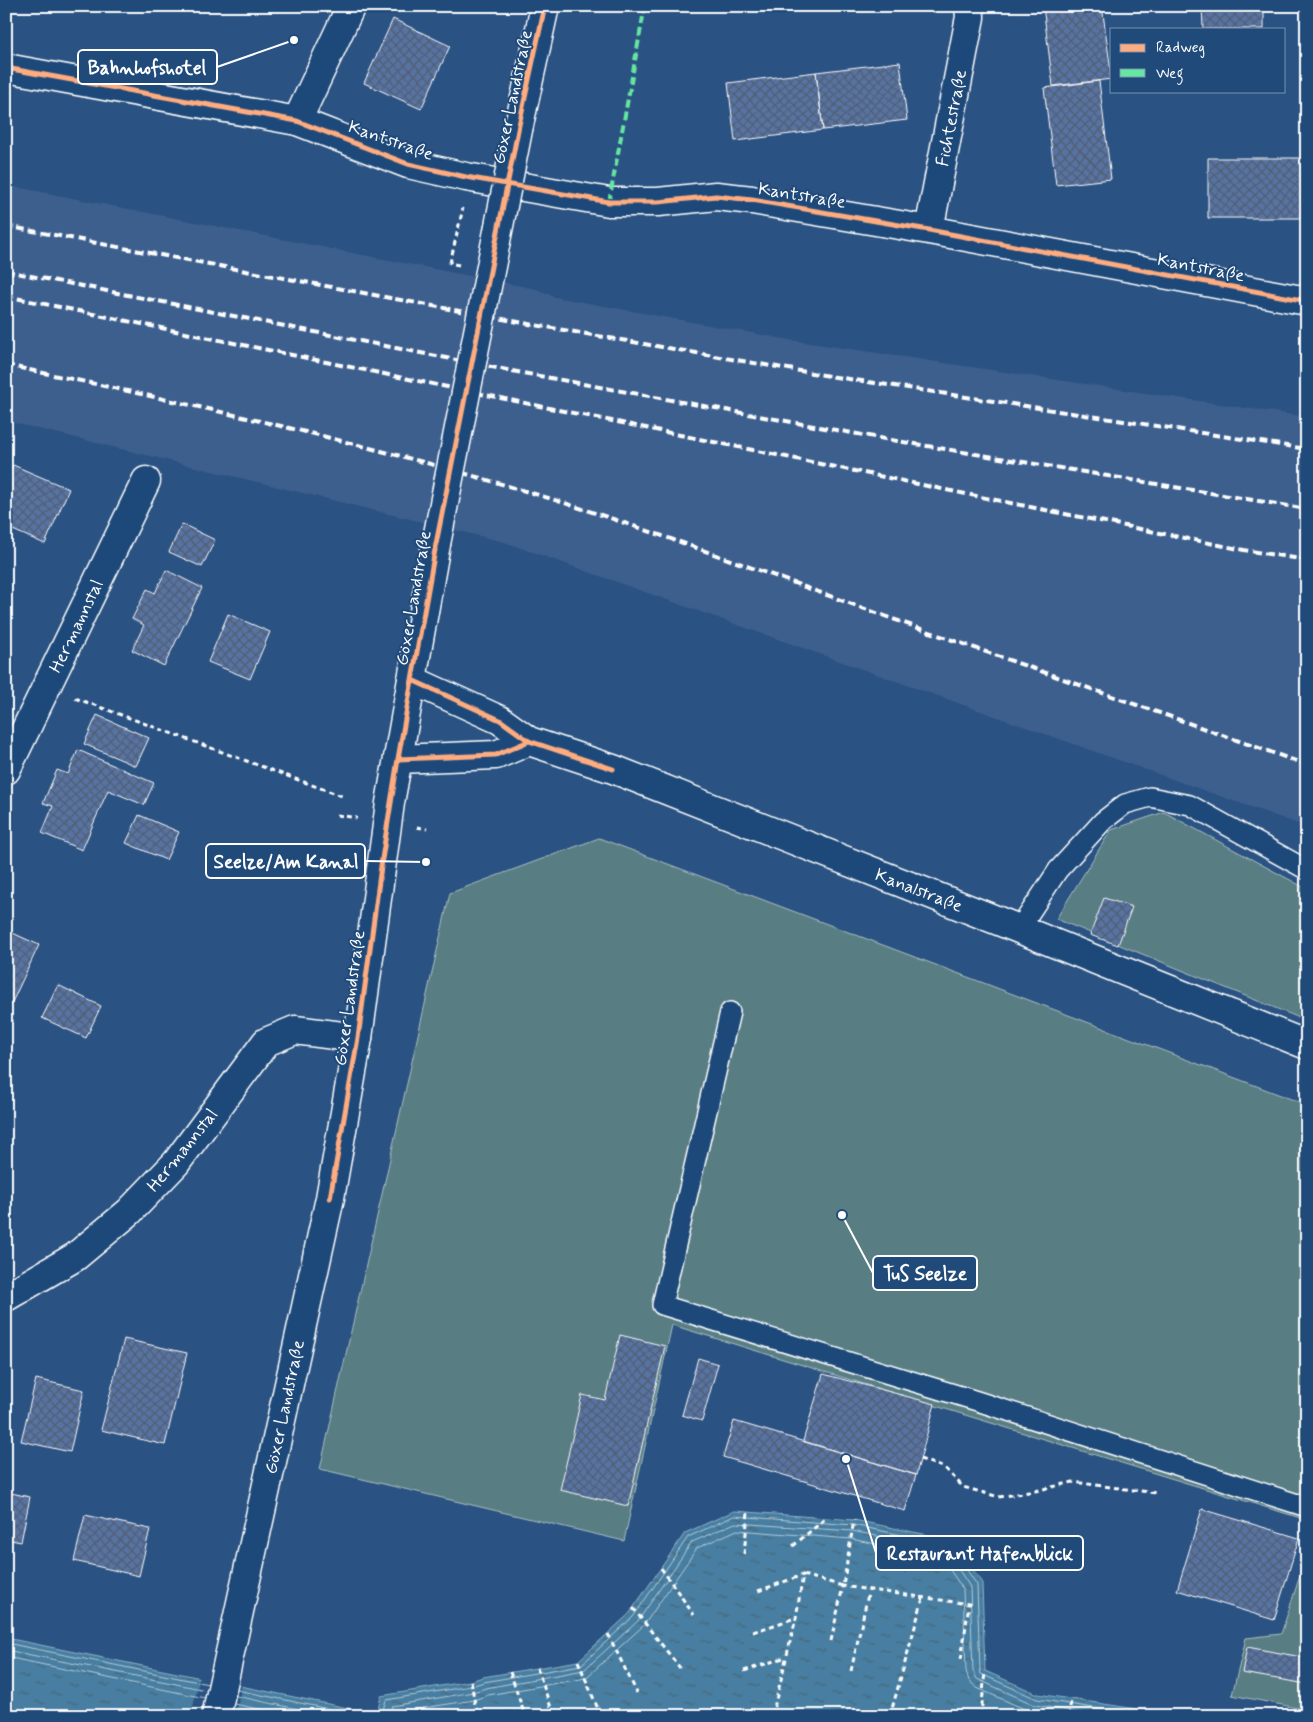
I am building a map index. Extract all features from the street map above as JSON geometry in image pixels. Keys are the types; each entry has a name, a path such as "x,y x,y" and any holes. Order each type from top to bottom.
{"street":[{"path":"297,121 351,6"},
{"name":"Göxer Landstraße","path":"216,1716 330,1198 358,1038 382,859 398,759 436,544 519,125 545,6"},
{"name":"Fichtestraße","path":"929,230 970,17 969,6"},
{"name":"Kantstraße","path":"6,68 297,121 408,164 486,180 610,202 658,202 716,196 752,200 929,230 1307,301"},
{"name":"Hermannstal","path":"6,770 146,481"},
{"name":"Kanalstraße","path":"412,680 500,720 529,741 613,769 1307,1045"},
{"path":"398,759 496,755 529,741"},
{"name":"Hermannstal","path":"6,1297 75,1257 129,1212 176,1163 266,1042 295,1030 358,1038"}],"lane":[{"path":"1019,929 1058,870 1103,821 1125,804 1150,797 1190,805 1307,870"},
{"path":"730,1012 662,1305 977,1400 1307,1507"}],"path":[{"path":"46,688 342,796"},
{"path":"920,1459 945,1468 963,1487 999,1498 1073,1482 1156,1493"},
{"path":"744,1554 748,1512"},
{"path":"793,1546 826,1518"},
{"path":"831,1641 843,1586 854,1520"},
{"path":"661,1568 694,1615"},
{"path":"772,1716 796,1618 804,1575"},
{"path":"758,1591 804,1575 843,1586 969,1604 961,1660"},
{"path":"850,1671 869,1590"},
{"path":"890,1716 922,1598"},
{"path":"633,1608 680,1668"},
{"path":"754,1632 796,1618"},
{"path":"608,1634 637,1693"},
{"path":"744,1671 786,1657"},
{"path":"578,1660 598,1708"},
{"path":"537,1668 554,1716"},
{"path":"981,1716 985,1671"},
{"path":"510,1672 525,1716"},
{"path":"470,1681 477,1716"},
{"path":"1070,1716 1071,1700"},
{"path":"1144,1716 1145,1711"}],"shaded area":[{"path":"6,185 536,289 555,297 790,340 1307,417 1307,827 504,542 6,421"}],"green space":[{"path":"1164,812 1307,889 1307,1021 1056,919 1111,830"},
{"path":"599,838 1307,1105 1307,1520 672,1325 624,1541 320,1469 450,893"},
{"path":"1307,1554 1307,1710 1232,1695 1246,1638 1281,1634"}],"water":[{"path":"734,1511 854,1520 953,1540 982,1583 985,1671 1038,1694 1183,1716 6,1716 6,1638 377,1714 381,1696 578,1661 629,1614 685,1533"}],"pier":[{"path":"200,1675 242,1684 235,1716 191,1716"}],"building":[{"path":"1043,6 1102,6 1110,64 1110,79 1053,86"},
{"path":"1202,6 1264,6 1264,28 1203,28"},
{"path":"393,19 450,46 421,109 364,83"},
{"path":"900,62 907,120 823,130 816,72"},
{"path":"816,72 823,130 735,141 728,83"},
{"path":"1099,81 1111,179 1056,185 1044,88"},
{"path":"1208,158 1307,158 1307,218 1208,218"},
{"path":"1307,374 1307,405 1302,404"},
{"path":"13,465 69,489 45,544 6,527 12,509 6,507 6,481"},
{"path":"182,524 215,540 202,567 169,552"},
{"path":"166,570 202,588 164,666 132,650 144,625 132,619 147,589 155,593"},
{"path":"228,614 270,632 250,679 208,662"},
{"path":"97,715 149,738 136,766 84,744"},
{"path":"78,750 154,783 144,805 108,790 82,850 42,833 53,806 43,803 57,770 68,774"},
{"path":"139,815 179,832 166,860 126,843"},
{"path":"1104,898 1132,907 1118,945 1090,935"},
{"path":"6,930 39,945 6,1015"},
{"path":"58,985 101,1006 86,1038 42,1018"},
{"path":"620,1335 665,1346 628,1506 560,1490 582,1395 605,1400"},
{"path":"124,1339 187,1353 165,1445 101,1430"},
{"path":"698,1358 718,1364 702,1421 682,1415"},
{"path":"823,1374 935,1404 916,1475 803,1441"},
{"path":"36,1379 84,1390 70,1452 21,1441"},
{"path":"734,1421 916,1475 905,1511 723,1457"},
{"path":"6,1492 30,1497 21,1542 6,1539"},
{"path":"1202,1509 1299,1538 1274,1620 1177,1590"},
{"path":"85,1515 150,1529 139,1576 74,1561"},
{"path":"1247,1647 1307,1658 1307,1684 1242,1673"}],"railway":[{"path":"6,226 529,324 829,376 1307,449"},
{"path":"6,271 512,371 885,439 1307,509"},
{"path":"6,296 966,494 1244,550 1307,560"},
{"path":"6,365 284,427 421,462 558,501 1307,765"}],"marked path":[{"path":"609,202 645,6"}],"cycle path":[{"path":"330,1198 358,1038 382,859 398,759 436,544 519,125 545,6"},
{"path":"6,68 297,121 408,164 466,177 609,202 658,202 716,196 752,200 929,230 1307,301"},
{"path":"412,680 500,720 529,741 613,769"},
{"path":"398,759 496,755 529,741"}],"place":[{"name":"Bahnhofshotel","path":"294,40"},
{"name":"Seelze/Am Kanal","path":"426,862"},
{"name":"TuS Seelze","path":"842,1215"},
{"name":"Restaurant Hafenblick","path":"846,1459"}]}
